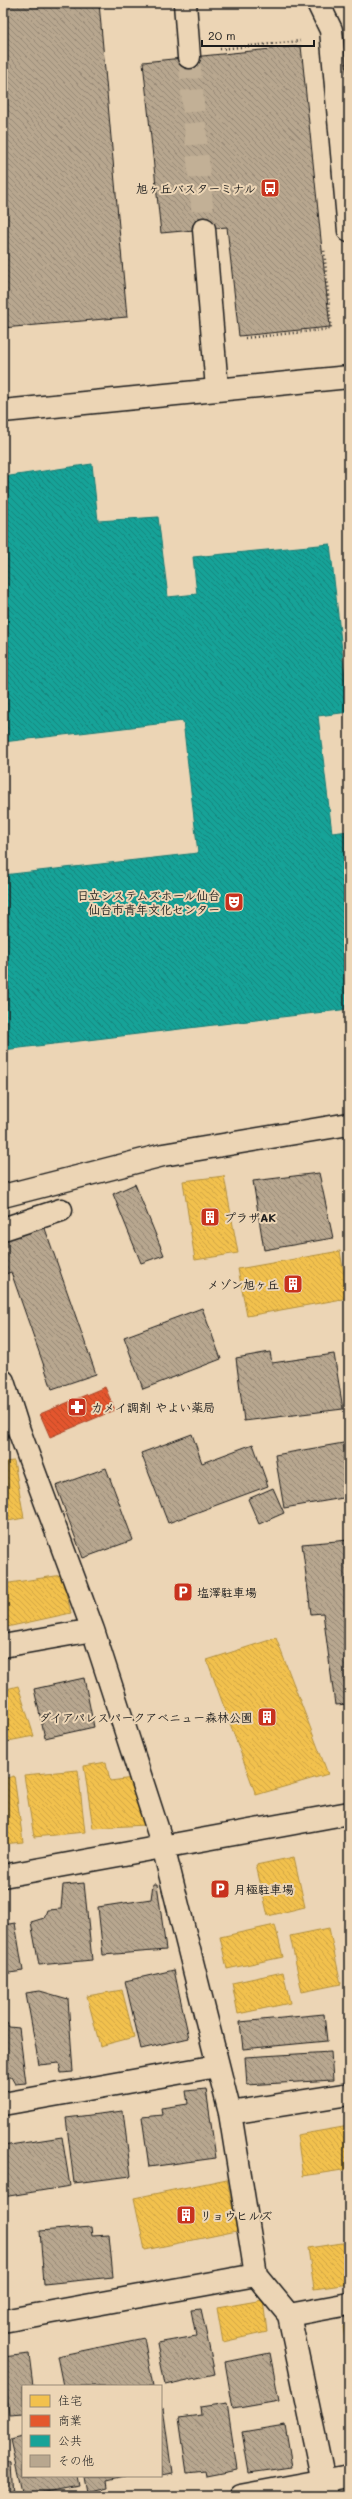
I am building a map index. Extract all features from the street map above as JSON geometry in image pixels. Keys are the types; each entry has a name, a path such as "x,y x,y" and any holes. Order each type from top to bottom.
{"street":[{"path":"189,3 185,3 189,57"},
{"path":"318,3 331,30 349,231"},
{"path":"204,229 217,389"},
{"path":"3,411 349,377"},
{"path":"3,1196 163,1155 349,1124"},
{"path":"3,1229 62,1210"},
{"path":"3,1381 10,1426 93,1630 163,1846 230,2113 256,2275 289,2314 326,2488"},
{"path":"3,1646 93,1630"},
{"path":"3,1876 349,1813"},
{"path":"3,2104 217,2066"},
{"path":"230,2113 349,2094"},
{"path":"3,2321 256,2275"},
{"path":"289,2314 349,2304"},
{"path":"240,2496 326,2488 349,2476"}],"path":[{"path":"217,49 306,41"},
{"path":"244,338 331,329 324,243"}],"building: 住宅":[{"name":"プラザAK","path":"224,1176 238,1253 195,1260 183,1181"},
{"name":"メゾン旭ヶ丘","path":"340,1251 348,1298 247,1316 238,1269"},
{"path":"14,1461 24,1518 3,1522 3,1462"},
{"path":"62,1575 71,1613 7,1627 3,1610 3,1584"},
{"name":"ダイアパレスパークアベニュー森林公園","path":"276,1638 328,1774 256,1795 207,1660"},
{"path":"18,1686 34,1736 3,1742 3,1690"},
{"path":"106,1762 110,1781 133,1778 145,1825 93,1828 84,1766"},
{"path":"78,1770 85,1832 34,1837 24,1775"},
{"path":"14,1776 23,1842 3,1844 3,1779"},
{"path":"294,1857 305,1907 268,1916 256,1865"},
{"path":"275,1925 283,1957 227,1969 220,1937"},
{"path":"329,1928 341,1984 302,1992 290,1936"},
{"path":"349,1944 349,1965 344,1945"},
{"path":"283,1972 290,2003 238,2014 232,1983"},
{"path":"122,1990 134,2037 100,2046 87,1996"},
{"path":"349,2126 349,2169 303,2176 297,2135"},
{"name":"リョウヒルズ","path":"227,2179 237,2231 145,2250 134,2198"},
{"path":"349,2242 349,2284 314,2289 308,2248"},
{"path":"263,2300 267,2332 223,2342 217,2308"},
{"path":"349,2325 349,2370 343,2326"},
{"path":"349,2407 349,2423 346,2408"}],"building: 商業":[{"path":"105,1387 115,1410 50,1437 40,1414"}],"building: 公共":[{"path":"92,464 98,521 158,517 168,597 197,594 193,557 330,544 349,712 318,716 332,833 349,831 349,1009 3,1050 3,875 198,853 183,721 3,742 3,477"}],"building: その他":[{"path":"3,3 99,3 127,317 3,328"},
{"path":"301,46 330,327 239,336 227,227 161,233 143,62"},
{"path":"319,1173 333,1238 264,1250 253,1181"},
{"path":"135,1184 164,1255 141,1263 113,1194"},
{"path":"42,1220 96,1374 52,1389 11,1272 3,1275 3,1234"},
{"path":"202,1308 221,1359 143,1389 124,1337"},
{"path":"270,1352 272,1363 334,1354 343,1409 244,1421 236,1358"},
{"path":"192,1434 202,1463 253,1444 268,1486 168,1523 141,1453"},
{"path":"349,1442 349,1497 284,1508 275,1455"},
{"path":"106,1468 133,1540 83,1558 56,1486"},
{"path":"273,1488 284,1513 259,1524 248,1499"},
{"path":"349,1540 349,1704 335,1705 323,1613 311,1614 302,1544"},
{"path":"84,1678 94,1727 45,1738 34,1689"},
{"path":"84,1883 92,1960 39,1965 31,1922 44,1918 47,1910 61,1909 63,1885"},
{"path":"153,1884 157,1884 166,1950 103,1955 98,1907 151,1899"},
{"path":"15,1923 23,1971 3,1974 3,1925"},
{"path":"174,1970 189,2038 141,2049 125,1981"},
{"path":"40,1991 68,1999 73,2072 61,2073 59,2063 39,2065 26,1993"},
{"path":"324,2014 327,2041 243,2049 240,2022"},
{"path":"7,2023 9,2027 19,2028 26,2083 15,2084 11,2077 3,2078 3,2024"},
{"path":"331,2052 333,2080 247,2085 245,2057"},
{"path":"206,2089 216,2158 149,2167 142,2117 162,2115 161,2108 188,2104 186,2091"},
{"path":"123,2111 131,2176 74,2183 66,2118"},
{"path":"62,2137 70,2186 3,2197 3,2146"},
{"path":"91,2227 92,2236 109,2235 113,2277 44,2284 40,2231"},
{"path":"201,2309 215,2374 165,2385 157,2343 196,2336 191,2310"},
{"path":"144,2338 153,2385 63,2385 57,2356"},
{"path":"270,2353 279,2401 233,2409 225,2362"},
{"path":"29,2354 33,2385 22,2385 22,2414 9,2415 3,2357"},
{"path":"227,2403 237,2470 206,2476 205,2471 187,2473 179,2418 201,2415 200,2407"},
{"path":"162,2408 172,2474 162,2476"},
{"path":"285,2425 292,2467 249,2473 242,2432"},
{"path":"22,2437 22,2477 77,2477 79,2486 23,2496 10,2440"},
{"path":"3,2462 11,2462 13,2496 3,2496"},
{"path":"84,2477 120,2477 107,2480 108,2487 87,2492"}],"tunnel":[{"path":"189,57 204,229"}],"place":[{"name":"旭ヶ丘バスターミナル","path":"270,188"},
{"name":"日立システムズホール仙台 仙台市青年文化センター","path":"234,902"},
{"name":"プラザAK","path":"210,1217"},
{"name":"メゾン旭ヶ丘","path":"293,1284"},
{"name":"カメイ調剤 やよい薬局","path":"77,1407"},
{"name":"塩澤駐車場","path":"183,1592"},
{"name":"ダイアパレスパークアベニュー森林公園","path":"267,1717"},
{"name":"月極駐車場","path":"220,1889"},
{"name":"リョウヒルズ","path":"186,2215"}]}
